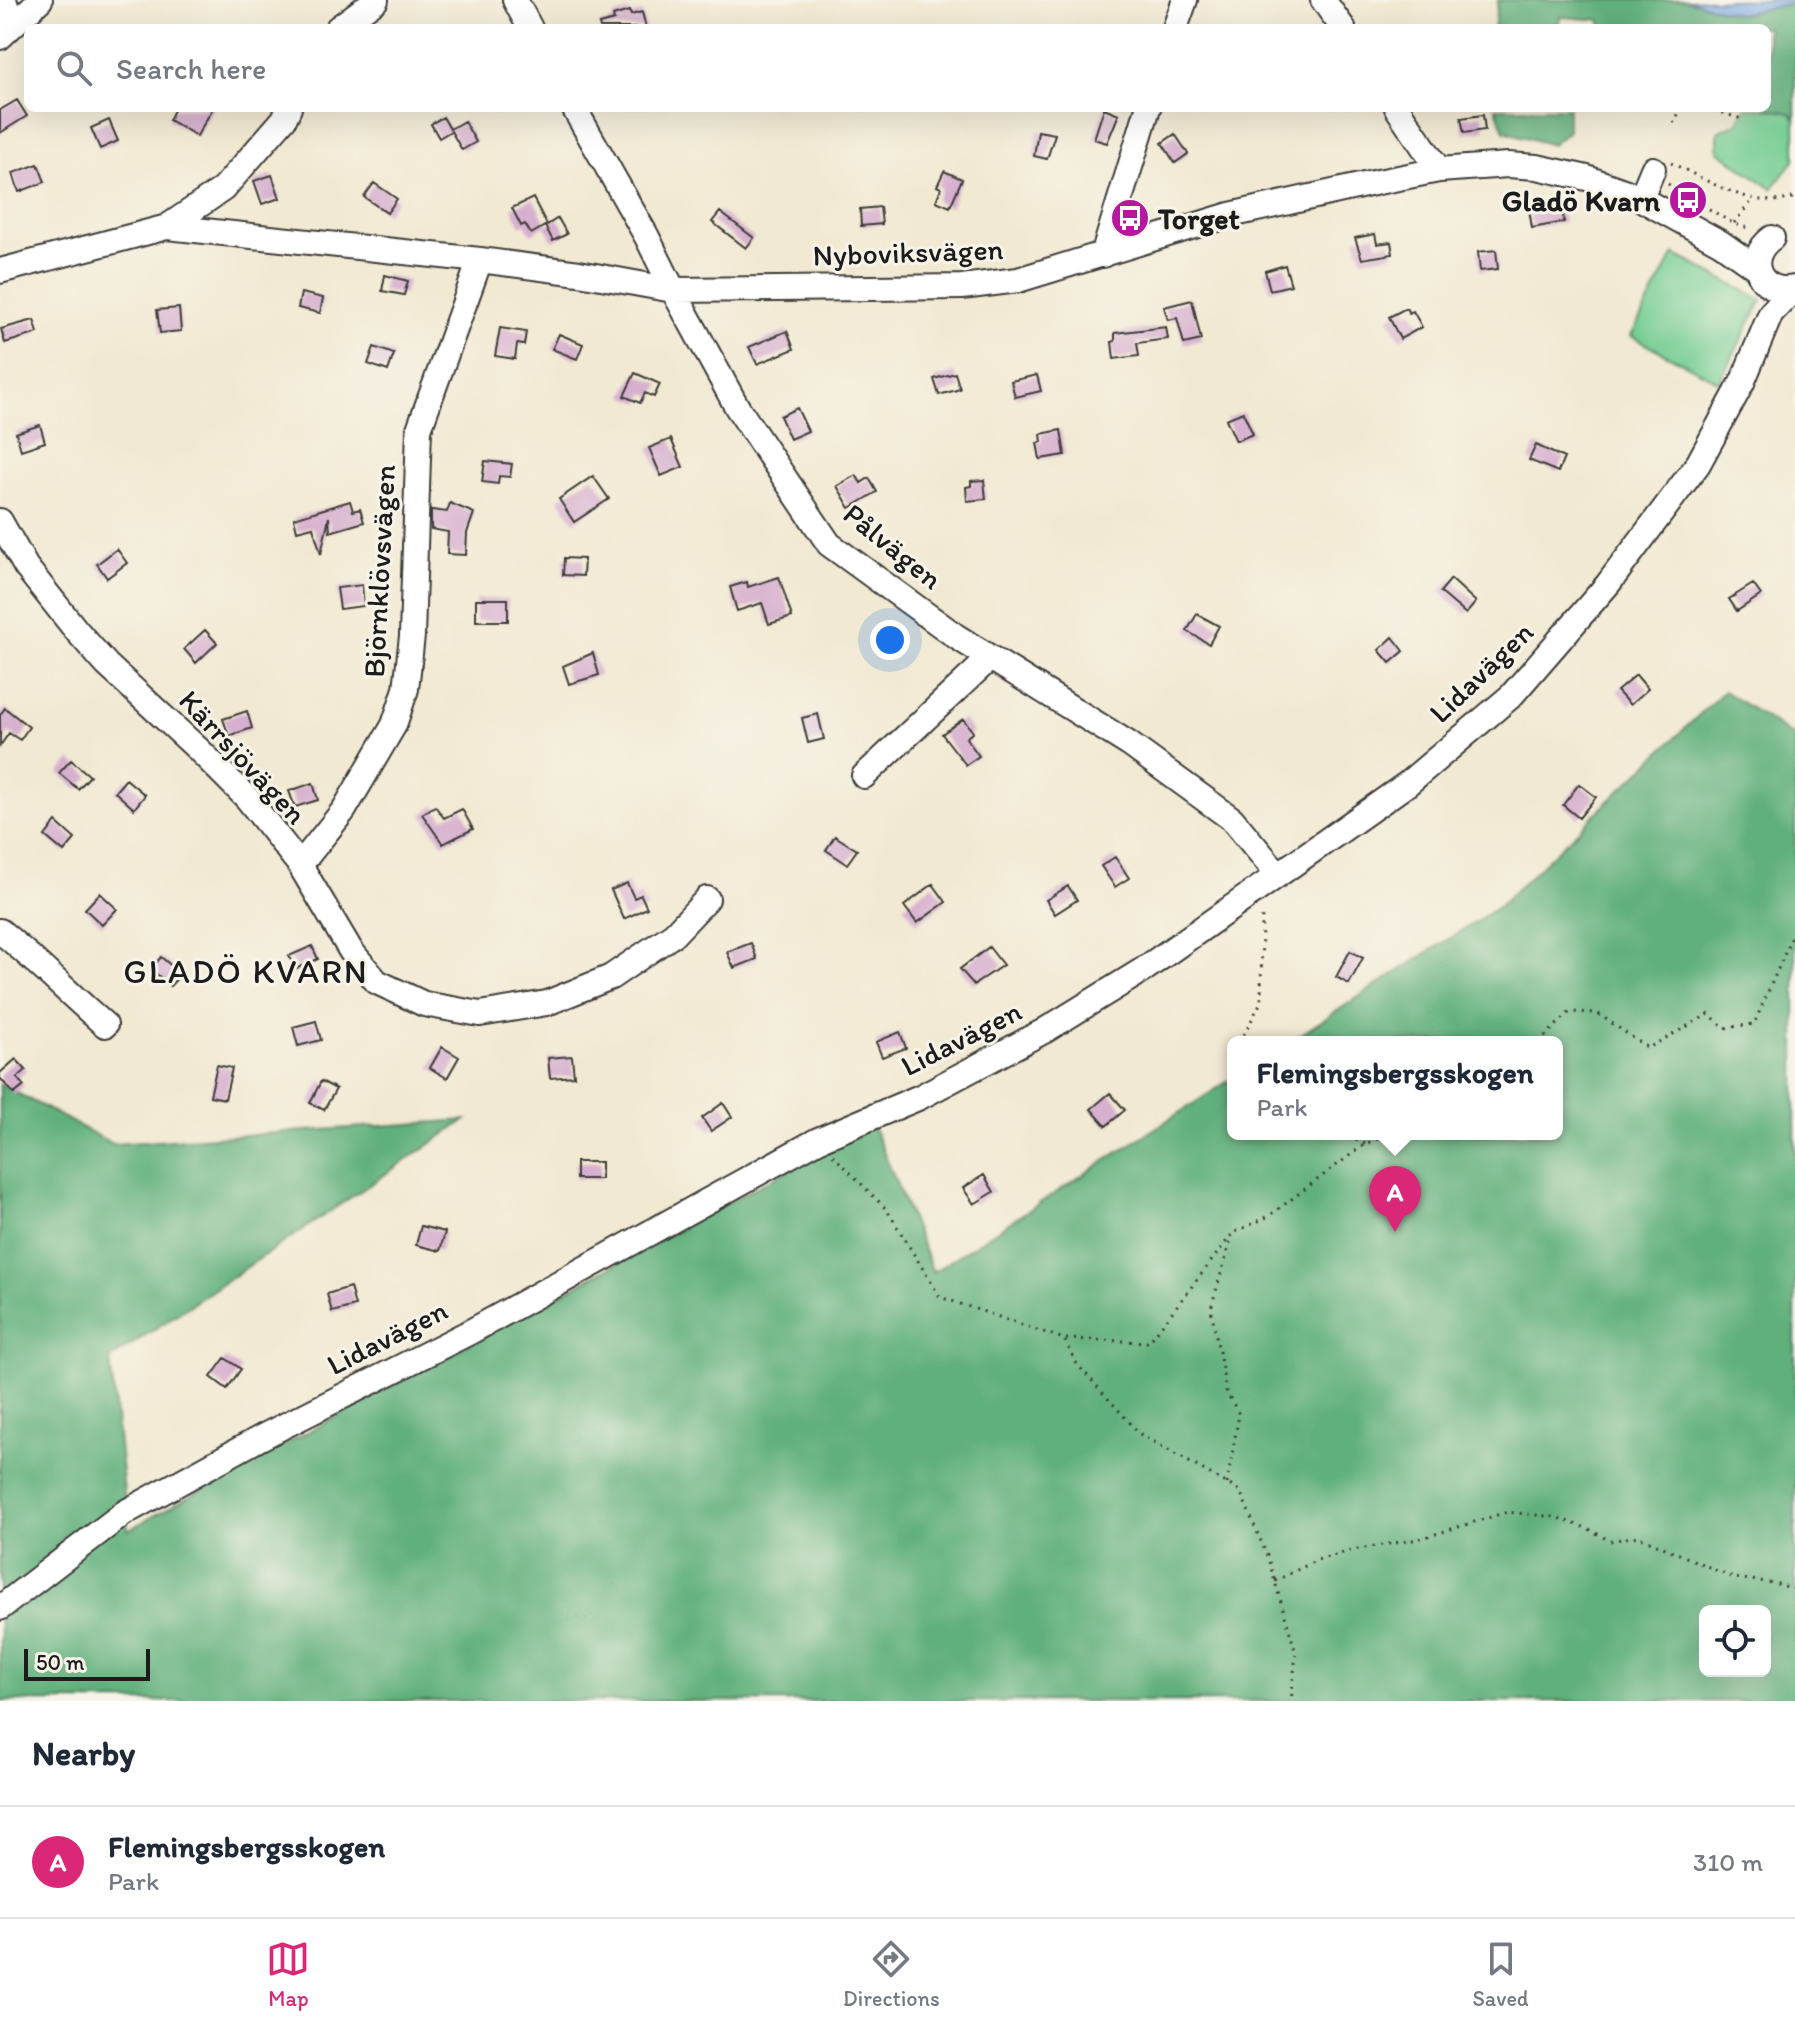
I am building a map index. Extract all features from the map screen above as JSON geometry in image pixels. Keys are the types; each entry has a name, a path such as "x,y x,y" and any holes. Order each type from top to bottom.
{"street":[{"path":"4,0 6,30"},
{"path":"6,30 40,0"},
{"path":"343,24 376,0"},
{"path":"515,0 528,24"},
{"path":"1176,24 1185,0"},
{"path":"1323,0 1340,24"},
{"path":"0,271 167,227 223,189 287,112"},
{"name":"Pålvägen","path":"576,112 737,407 829,544 957,637 1129,744 1232,819 1277,873"},
{"path":"1103,255 1147,112"},
{"path":"1400,112 1439,170"},
{"name":"Nyboviksvägen","path":"167,227 480,260 673,290 962,287 1018,280 1230,215 1439,170 1481,166 1537,167 1587,178 1653,176 1727,234 1760,274 1777,289 1795,288"},
{"path":"1727,234 1747,243 1777,235"},
{"path":"1771,313 1768,290 1760,274 1760,251 1777,235"},
{"name":"Björnklövsvägen","path":"300,865 344,810 394,725 406,689 412,636 419,429 480,260"},
{"name":"Lidavägen","path":"0,1608 138,1505 262,1437 470,1332 818,1140 920,1097 1044,1031 1143,970 1407,784 1511,696 1608,584 1698,464 1742,383 1771,313 1795,288"},
{"name":"Kärrsjövägen","path":"0,521 26,567 107,665 247,798 300,865 351,951 377,982 424,1004 480,1014 547,1003 611,977 674,934 707,899"},
{"path":"864,776 990,658"},
{"path":"0,931 36,960 105,1025"}],"path":[{"path":"1673,123 1680,112"},
{"path":"1720,112 1745,120"},
{"path":"1653,176 1754,198 1781,200 1795,197"},
{"path":"1653,176 1667,183 1727,234"},
{"path":"1727,234 1754,198"},
{"path":"1727,234 1743,228 1777,235"},
{"path":"1243,1036 1261,1002 1262,911 1261,897 1255,889"},
{"path":"1545,1036 1570,1012 1597,1013 1648,1048 1709,1014 1725,1028 1754,1024 1795,930"},
{"path":"818,1140 887,1210 940,1297 1064,1339 1149,1342 1233,1233 1269,1216 1365,1144 1375,1140"},
{"path":"1355,1140 1365,1144"},
{"path":"1227,1484 1239,1414 1226,1391 1211,1308 1233,1233"},
{"path":"1064,1339 1077,1364 1140,1434 1240,1491 1275,1581 1296,1653 1291,1701"},
{"path":"1275,1581 1317,1560 1358,1549 1419,1539 1507,1512 1555,1517 1589,1529 1610,1541 1638,1536 1734,1578 1795,1589"}],"green space":[{"path":"1498,0 1686,0 1739,14 1795,3 1795,119 1790,113 1771,109 1771,24 1601,24 1601,20 1560,17 1559,24 1495,24"},
{"path":"1795,40 1795,159 1772,189 1718,151 1718,132 1737,123 1744,112 1771,112 1771,98"},
{"path":"1497,112 1568,112 1568,131 1552,145 1504,131"},
{"path":"1674,254 1762,300 1719,382 1631,336"},
{"path":"1724,691 1795,737 1795,1701 0,1701 0,1084 113,1144 466,1120 110,1359 128,1530 872,1124 933,1272 1227,1082 1227,1140 1563,1140 1563,1036 1298,1036 1498,907"}],"water":[{"path":"1686,0 1795,0 1795,3 1739,14"}],"building":[{"path":"629,11 631,15 642,12 645,24 599,24 614,20 613,16"},
{"path":"17,100 27,116 0,133 0,110"},
{"path":"173,112 211,112 197,136 169,120"},
{"path":"1103,112 1119,114 1107,143 1094,139"},
{"path":"1483,115 1485,130 1464,133 1461,118"},
{"path":"443,117 450,129 464,121 476,142 462,150 451,131 439,138 431,124"},
{"path":"109,120 118,141 100,149 91,128"},
{"path":"1038,131 1055,134 1047,159 1034,156"},
{"path":"1175,134 1188,154 1175,163 1162,143"},
{"path":"38,164 45,182 19,192 13,173"},
{"path":"944,171 962,179 950,207 936,201 941,188 937,186"},
{"path":"272,175 280,198 262,204 254,181"},
{"path":"374,183 397,199 387,213 364,197"},
{"path":"533,198 547,225 558,218 567,234 553,241 545,226 531,234 525,224 521,226 512,208"},
{"path":"1561,203 1564,222 1532,228 1529,209"},
{"path":"880,207 882,224 861,226 860,209"},
{"path":"720,212 754,238 746,248 712,222"},
{"path":"1375,234 1377,244 1391,242 1393,254 1362,259 1355,238"},
{"path":"1496,250 1498,269 1480,271 1478,252"},
{"path":"1285,265 1291,285 1270,290 1265,271"},
{"path":"385,275 408,281 404,295 382,291"},
{"path":"301,293 323,298 320,313 298,308"},
{"path":"1192,300 1201,340 1184,344 1177,318 1168,320 1164,307"},
{"path":"179,308 181,331 160,333 157,310"},
{"path":"1406,308 1409,313 1413,311 1422,327 1400,339 1389,317"},
{"path":"34,320 38,333 5,343 1,329"},
{"path":"1166,327 1168,339 1137,343 1139,356 1114,359 1112,342 1115,341 1115,333"},
{"path":"500,328 526,332 524,345 517,344 515,359 495,356"},
{"path":"787,331 794,349 757,364 749,347"},
{"path":"559,334 583,344 577,359 552,349"},
{"path":"374,347 394,354 388,371 368,364"},
{"path":"635,373 660,384 654,397 645,393 640,403 624,396"},
{"path":"955,373 960,389 939,395 934,379"},
{"path":"1037,375 1041,391 1015,397 1011,381"},
{"path":"797,408 808,431 790,439 780,416"},
{"path":"1243,412 1253,434 1236,441 1226,419"},
{"path":"40,425 45,442 21,450 16,433"},
{"path":"1061,430 1065,455 1040,459 1037,443 1042,442 1041,434"},
{"path":"671,439 683,467 661,476 649,448"},
{"path":"1536,445 1564,458 1558,472 1529,460"},
{"path":"485,461 512,464 510,477 499,476 498,484 482,482"},
{"path":"856,475 861,483 869,478 877,492 850,508 837,486"},
{"path":"593,476 609,499 574,522 559,499"},
{"path":"984,480 986,499 967,501 966,487 971,486 971,481"},
{"path":"350,501 353,511 360,509 364,522 330,532 329,517 321,554 313,527 297,531 294,518"},
{"path":"450,503 474,513 467,533 466,555 447,554 448,532 431,529 431,510 447,512"},
{"path":"117,549 127,563 107,578 97,564"},
{"path":"564,558 584,559 583,576 563,575"},
{"path":"779,577 792,617 769,624 762,603 737,611 730,587 747,582 748,587"},
{"path":"1451,579 1476,602 1466,614 1440,592"},
{"path":"1753,584 1761,595 1737,611 1729,599"},
{"path":"362,585 364,606 340,609 337,588"},
{"path":"476,599 508,599 508,621 476,621"},
{"path":"1197,614 1219,626 1209,644 1187,631"},
{"path":"205,630 217,643 196,663 184,649"},
{"path":"1393,637 1404,651 1390,663 1379,650"},
{"path":"593,653 599,675 569,684 563,666"},
{"path":"1636,675 1648,689 1630,705 1617,691"},
{"path":"5,708 29,727 20,740 9,733 0,746 0,715"},
{"path":"247,711 252,728 229,736 223,719"},
{"path":"818,714 824,739 808,743 802,718"},
{"path":"963,719 973,732 966,738 979,756 966,765 942,734"},
{"path":"71,760 90,776 78,789 59,773"},
{"path":"126,779 145,795 134,809 115,792"},
{"path":"313,783 318,800 295,807 289,791"},
{"path":"1579,784 1596,797 1579,818 1563,805"},
{"path":"435,806 444,818 462,809 473,829 443,844 422,814"},
{"path":"56,822 75,839 64,852 45,836"},
{"path":"835,836 857,850 847,864 826,850"},
{"path":"1115,857 1129,878 1115,887 1101,866"},
{"path":"627,883 634,898 641,895 647,908 624,919 611,890"},
{"path":"933,884 946,902 917,923 904,906"},
{"path":"1068,886 1077,900 1055,914 1046,900"},
{"path":"100,893 117,909 102,925 85,909"},
{"path":"751,943 757,959 734,968 727,952"},
{"path":"312,946 318,959 295,969 289,956"},
{"path":"989,947 1003,965 974,985 960,969"},
{"path":"1350,951 1363,958 1349,984 1336,977"},
{"path":"161,957 181,974 170,986 151,969"},
{"path":"316,1021 321,1040 298,1046 293,1027"},
{"path":"900,1032 906,1048 882,1057 876,1042"},
{"path":"442,1047 459,1057 447,1078 430,1068"},
{"path":"572,1056 574,1076 550,1078 548,1058"},
{"path":"16,1059 26,1070 17,1078 24,1086 14,1094 0,1078 0,1073"},
{"path":"217,1065 232,1068 225,1099 210,1096"},
{"path":"321,1081 336,1089 324,1110 310,1103"},
{"path":"1110,1093 1125,1110 1106,1126 1091,1109"},
{"path":"723,1103 732,1117 711,1131 702,1118"},
{"path":"576,1162 601,1162 601,1179 576,1179"},
{"path":"984,1175 994,1192 974,1204 963,1188"},
{"path":"421,1226 445,1232 440,1251 416,1245"},
{"path":"350,1287 355,1306 332,1312 327,1294"},
{"path":"225,1358 241,1369 227,1389 211,1377"}],"place":[{"name":"Gladö Kvarn","path":"1688,200"},
{"name":"Torget","path":"1130,218"},
{"name":"Flemingsbergsskogen","path":"1395,1232"}],"district":[{"name":"GLADÖ KVARN","path":"246,971"}]}
